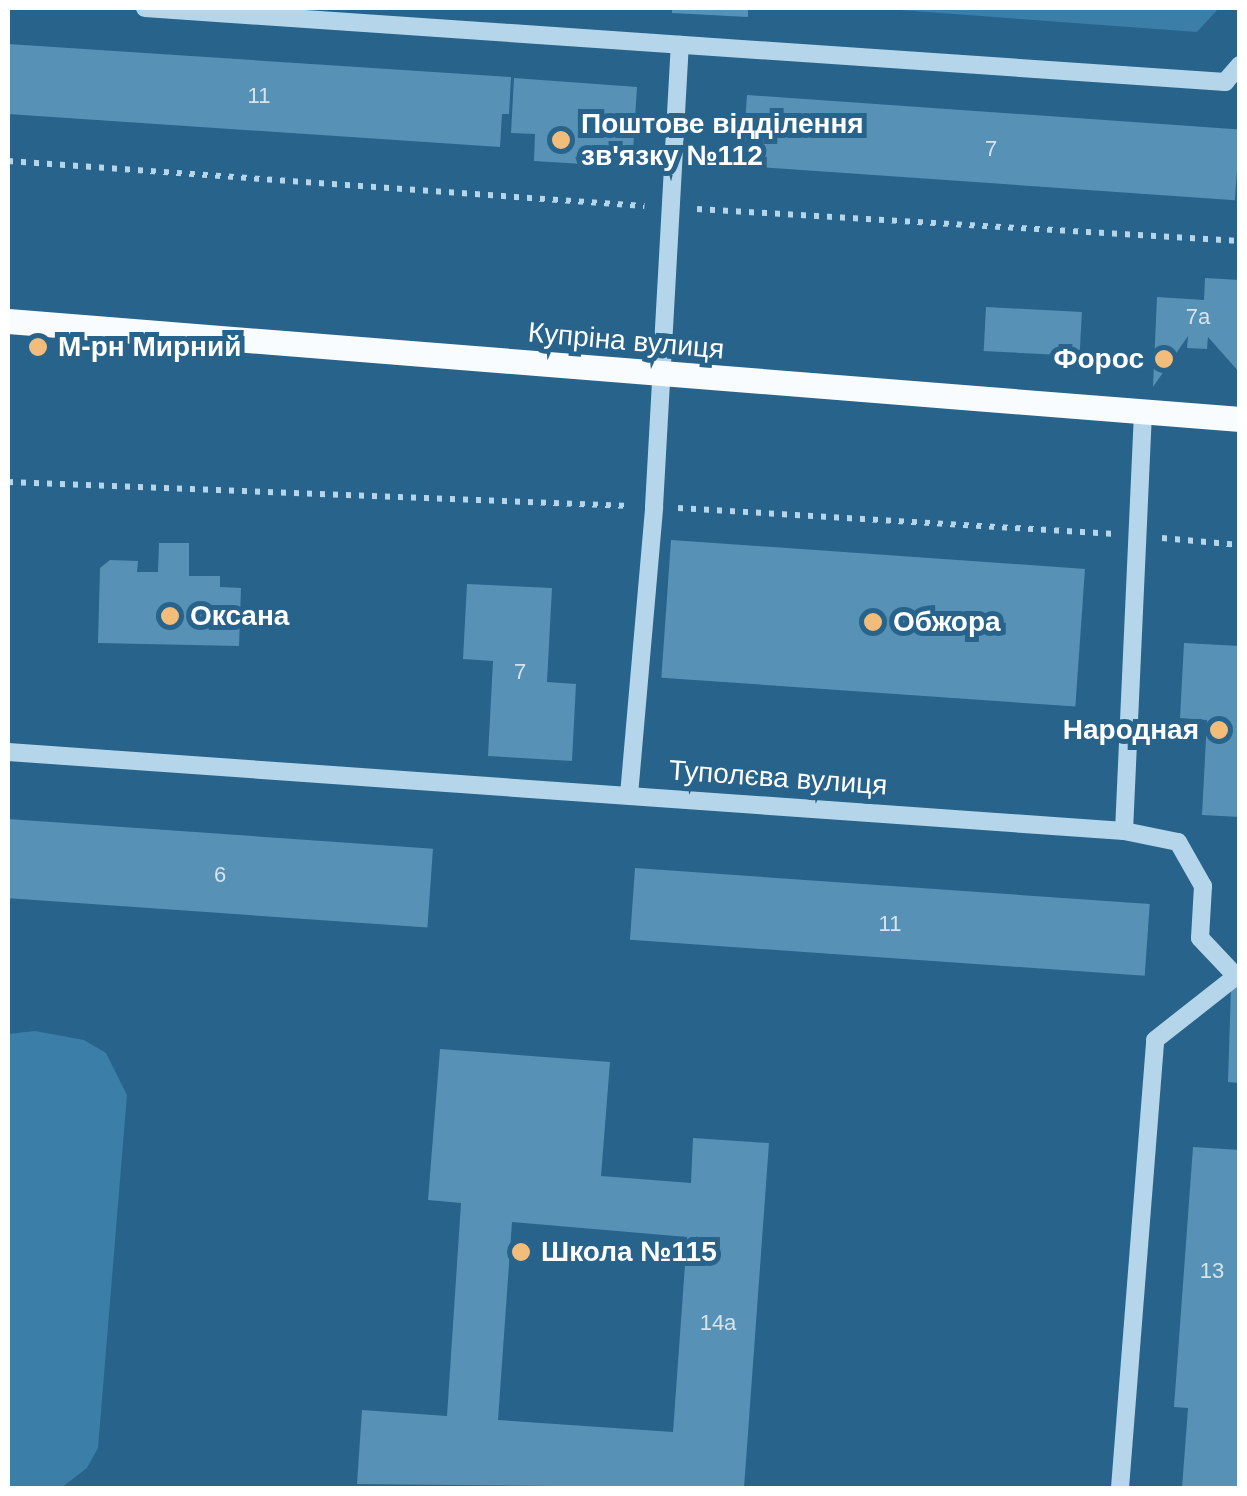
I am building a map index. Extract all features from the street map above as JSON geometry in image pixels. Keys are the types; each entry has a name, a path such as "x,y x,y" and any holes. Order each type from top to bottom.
{"main road":[{"name":"Купріна вулиця","path":"8,322 1240,420"}],"lane":[{"path":"144,8 1225,82 1240,65"},
{"path":"628,795 680,45"},
{"path":"1124,831 1143,410"},
{"name":"Туполєва вулиця","path":"8,752 1124,831 1178,842 1203,886 1200,938 1236,973"},
{"path":"1120,1488 1154,1040 1236,973"}],"path":[{"path":"8,161 669,208 1240,240"}],"shaded area":[{"path":"872,8 1219,8 1197,32"},
{"path":"35,1031 84,1040 106,1053 127,1095 98,1448 87,1468 61,1488 8,1488 8,1034"}],"building":[{"path":"672,8 748,8 748,17 672,13"},
{"path":"8,44 511,77 509,114 502,114 500,147 8,114"},
{"path":"514,78 637,87 632,167 534,161 535,134 511,133"},
{"path":"747,95 1240,129 1235,200 742,166"},
{"path":"1205,278 1240,280 1240,373 1208,337 1207,349 1187,348 1188,336 1153,387 1157,297 1204,300"},
{"path":"986,307 1082,312 1080,356 984,351"},
{"name":"Обжора","path":"671,540 1085,569 1075,707 661,678"},
{"name":"Оксана","path":"159,543 189,543 189,576 220,576 220,587 241,588 239,646 98,643 100,568 110,560 138,561 137,572 158,572"},
{"path":"467,584 552,588 547,682 576,684 572,761 488,756 493,661 463,659"},
{"path":"1184,643 1240,646 1240,817 1202,815 1207,720 1180,718"},
{"path":"8,819 433,849 427,928 8,898"},
{"path":"635,868 1150,904 1145,976 630,940"},
{"path":"1231,987 1240,987 1240,1083 1228,1082"},
{"path":"440,1049 610,1062 601,1176 691,1183 693,1138 769,1143 744,1488 357,1484 362,1410 447,1416 461,1203 428,1200","holes":["512,1222 687,1237 673,1432 498,1420"]},
{"path":"1193,1147 1240,1150 1240,1488 1182,1488 1188,1408 1174,1407"}],"place":[{"name":"Поштове відділення зв'язку №112","path":"561,140"},
{"name":"М-рн Мирний","path":"38,347"},
{"name":"Форос","path":"1164,359"},
{"name":"Оксана","path":"170,616"},
{"name":"Обжора","path":"873,622"},
{"name":"Народная","path":"1219,730"},
{"name":"Школа №115","path":"521,1252"}]}
